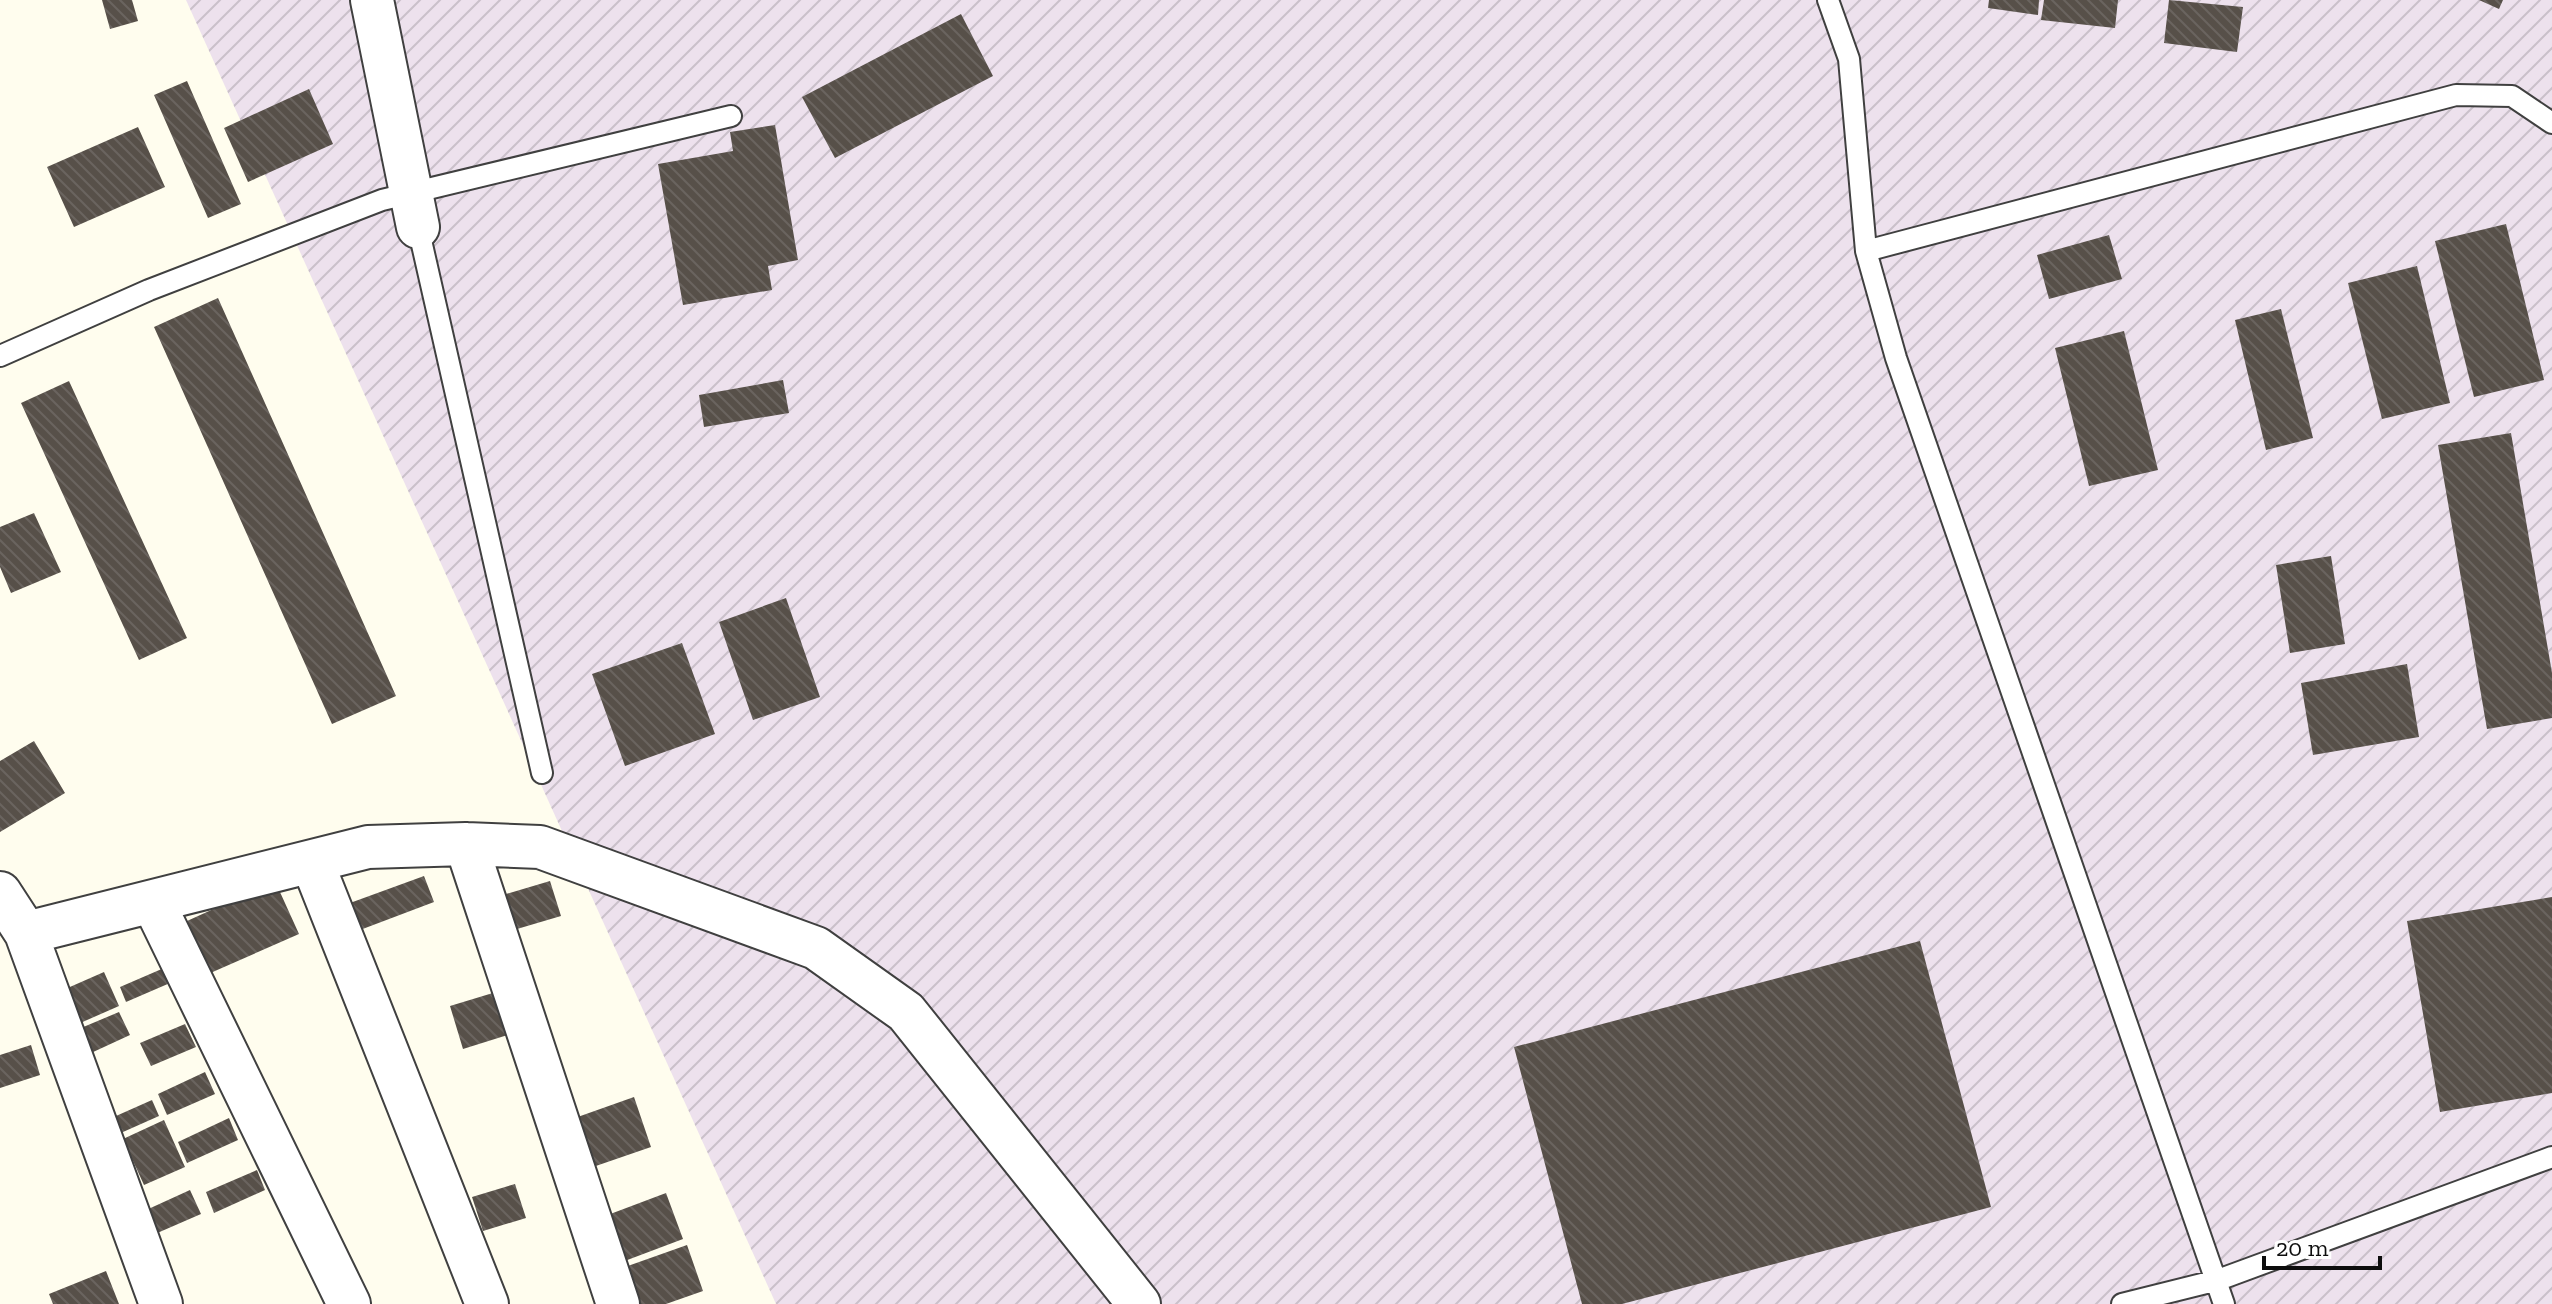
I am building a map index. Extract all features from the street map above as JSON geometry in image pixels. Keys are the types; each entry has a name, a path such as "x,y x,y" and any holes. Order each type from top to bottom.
{"street":[{"path":"372,0 415,210"},
{"path":"466,844 618,1304"},
{"path":"26,933 368,847 466,844 540,847 816,948 906,1012 1139,1304"},
{"path":"312,862 487,1304"},
{"path":"0,893 26,933 161,1304"},
{"path":"153,902 349,1304"}],"lane":[{"path":"1828,0 1849,59 1866,251 1896,358 2224,1304"},
{"path":"1866,251 2456,95 2512,96 2552,123"},
{"path":"0,356 149,290 382,200 415,210 731,116"},
{"path":"415,210 542,773"},
{"path":"2122,1304 2218,1280 2552,1157"}],"shaded area":[{"path":"186,0 2552,0 2552,1304 776,1304"}],"building":[{"path":"102,0 132,0 138,21 110,29"},
{"path":"1989,0 2039,0 2038,15 1988,8"},
{"path":"2044,0 2118,0 2115,28 2041,20"},
{"path":"2169,0 2243,7 2237,52 2164,43"},
{"path":"2479,0 2503,0 2499,9"},
{"path":"961,14 993,76 835,158 802,97"},
{"path":"187,81 241,204 208,218 154,95"},
{"path":"309,89 333,144 248,182 224,128"},
{"path":"775,125 798,260 768,266 772,290 683,305 658,164 733,151 730,132"},
{"path":"138,127 165,187 74,227 47,167"},
{"path":"2506,224 2544,380 2474,397 2435,241"},
{"path":"2109,235 2122,279 2049,299 2037,255"},
{"path":"2417,266 2450,403 2382,419 2348,283"},
{"path":"218,298 396,696 332,724 154,327"},
{"path":"2281,309 2313,438 2266,450 2235,320"},
{"path":"2124,331 2158,470 2089,486 2055,348"},
{"path":"783,380 789,413 704,427 699,395"},
{"path":"69,381 187,638 139,660 21,403"},
{"path":"2511,433 2552,673 2552,718 2487,729 2438,445"},
{"path":"34,513 61,572 11,593 0,567 0,527"},
{"path":"2331,556 2345,644 2290,653 2276,565"},
{"path":"786,598 820,697 753,720 719,622"},
{"path":"682,643 715,734 625,766 592,674"},
{"path":"2407,664 2419,737 2313,755 2301,683"},
{"path":"34,741 65,793 0,832 0,761"},
{"path":"424,876 434,902 360,930 350,903"},
{"path":"275,881 299,934 199,978 176,926"},
{"path":"550,881 561,916 517,929 506,894"},
{"path":"2552,897 2552,1093 2440,1112 2407,921"},
{"path":"1920,941 1991,1207 1622,1304 1582,1304 1514,1047"},
{"path":"164,968 170,983 126,1002 120,987"},
{"path":"104,972 119,1006 78,1024 63,990"},
{"path":"506,989 520,1031 463,1049 450,1006"},
{"path":"119,1012 130,1035 91,1053 81,1028"},
{"path":"185,1024 196,1047 151,1066 140,1043"},
{"path":"31,1045 40,1075 0,1088 0,1055"},
{"path":"205,1072 215,1094 167,1115 158,1094"},
{"path":"634,1097 651,1147 590,1168 572,1119"},
{"path":"152,1100 159,1116 114,1136 107,1120"},
{"path":"229,1118 238,1140 187,1163 178,1142"},
{"path":"164,1120 185,1167 144,1185 123,1139"},
{"path":"257,1170 265,1190 214,1213 206,1192"},
{"path":"515,1184 526,1218 483,1231 472,1197"},
{"path":"190,1190 201,1214 155,1234 144,1211"},
{"path":"666,1193 683,1239 622,1262 605,1216"},
{"path":"687,1245 703,1291 666,1304 637,1304 625,1267"},
{"path":"106,1271 119,1304 53,1304 49,1294"}]}
